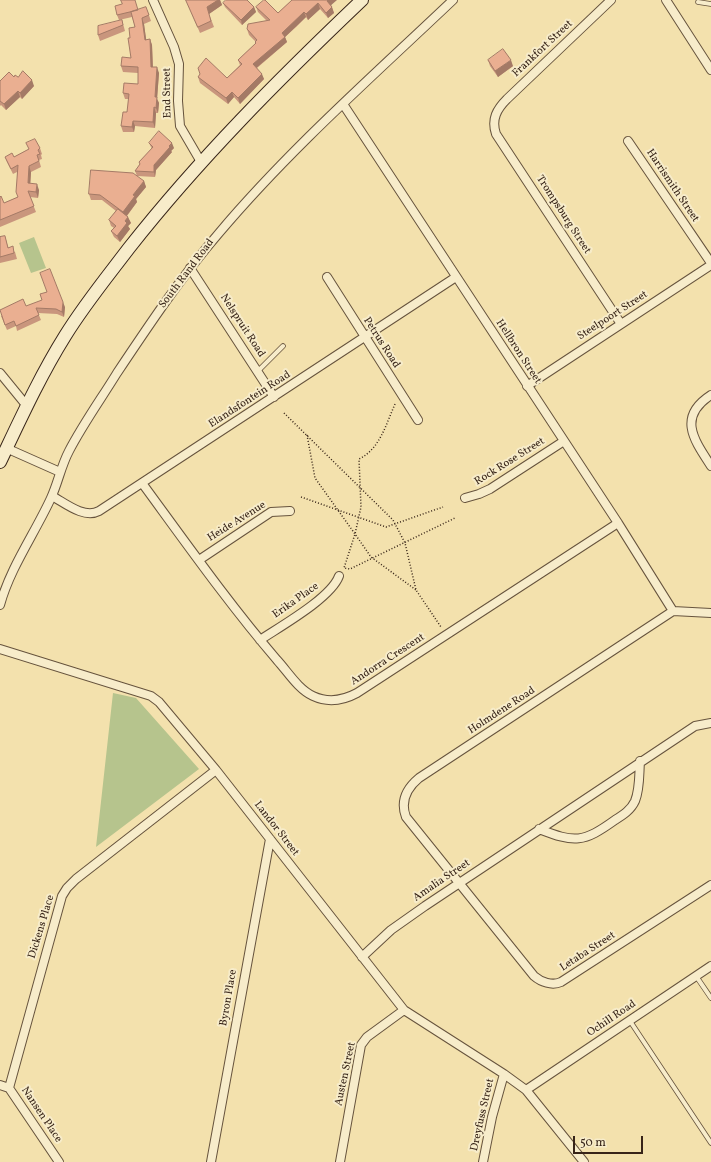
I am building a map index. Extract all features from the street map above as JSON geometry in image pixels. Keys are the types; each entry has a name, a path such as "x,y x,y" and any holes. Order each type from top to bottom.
{"main road":[{"path":"0,462 64,336 156,213 201,162 276,82 362,0"}],"street":[{"name":"End Street","path":"153,0 174,47 179,64 178,101 180,126 201,162"},
{"name":"South Rand Road","path":"0,605 6,587 52,496 69,452 144,332 190,268 262,185 343,104 453,0"},
{"name":"Frankfort Street","path":"495,116 500,106 507,99 611,0"},
{"path":"666,0 711,70"},
{"name":"Hellbron Street","path":"343,104 527,386 618,522 673,611"},
{"name":"Trompsburg Street","path":"495,116 494,124 496,134 621,324"},
{"name":"Harrismith Street","path":"628,141 711,264"},
{"name":"Steelpoort Street","path":"527,386 711,264"},
{"name":"Nelspruit Road","path":"190,268 274,397"},
{"name":"Petrus Road","path":"327,277 364,338 418,420"},
{"name":"Elandsfontein Road","path":"52,496 84,513 90,514 104,509 456,277"},
{"path":"0,373 28,406"},
{"path":"711,395 702,401 695,410 692,416 691,433 711,466"},
{"name":"Rock Rose Street","path":"465,498 490,489 564,441"},
{"path":"6,448 60,472"},
{"name":"Andorra Crescent","path":"142,483 260,640 306,692 324,699 335,700 350,697 618,522"},
{"name":"Heide Avenue","path":"199,560 271,512 290,511"},
{"name":"Erika Place","path":"260,640 326,595 336,584 340,576"},
{"path":"673,611 711,613"},
{"name":"Holmdene Road","path":"460,882 406,817 404,800 410,786 419,778 673,611"},
{"name":"Landor Street","path":"0,649 154,698 184,730 404,1010 504,1074 526,1090 584,1162"},
{"name":"Amalia Street","path":"362,957 391,930 539,829 695,726 711,723"},
{"path":"539,829 560,837 572,839 586,838 604,829 632,806 637,792 640,762"},
{"name":"Dickens Place","path":"10,1088 50,938 62,896 67,888 76,879 216,770"},
{"name":"Byron Place","path":"211,1162 270,838"},
{"name":"Letaba Street","path":"460,882 534,976 545,982 554,984 564,980 711,885"},
{"name":"Ochill Road","path":"526,1090 711,966"},
{"name":"Austen Street","path":"340,1162 361,1045 367,1037 404,1010"},
{"name":"Dreyfuss Street","path":"483,1162 492,1118 504,1074"},
{"name":"Nansen Place","path":"0,1085 10,1088 59,1162"}],"lane":[{"path":"698,2 711,4"},
{"path":"258,371 283,346"},
{"path":"696,976 711,998"},
{"path":"630,1020 711,1143"}],"path":[{"path":"396,404 376,446 368,455 359,459 361,507 355,534 344,568 350,569 455,518"},
{"path":"284,413 307,434 395,524 405,542 416,590"},
{"path":"307,434 315,478 373,558 416,590 441,627"},
{"path":"301,497 386,527 443,507"}],"green space":[{"path":"34,237 46,268 31,273 19,243"},
{"path":"113,693 136,698 199,769 96,847"}],"building":[{"path":"121,0 135,0 138,10 117,15 115,6 122,4"},
{"path":"186,0 218,0 207,7 211,21 198,27"},
{"path":"226,0 247,0 254,7 241,20 223,3"},
{"path":"264,0 278,13 292,0 328,0 327,1 332,7 326,13 318,3 306,14 304,12 282,33 285,37 253,64 262,74 238,98 232,92 226,98 198,77 200,74 198,68 206,58 227,78 242,64 238,60 256,43 255,42 257,40 247,29 248,24 270,20 256,7"},
{"path":"146,7 149,15 142,18 145,40 150,39 151,67 157,67 155,97 157,97 156,108 154,107 153,122 133,121 132,127 121,126 123,112 127,112 129,94 123,93 124,83 138,84 138,67 121,66 122,57 131,58 128,38 130,38 129,28 135,27 131,12"},
{"path":"122,20 123,25 98,35 98,26"},
{"path":"503,49 511,60 495,71 488,60"},
{"path":"23,71 32,80 20,93 18,91 4,104 0,101 0,81 9,72 14,77 15,75 18,77"},
{"path":"159,131 172,143 169,146 170,147 154,165 154,172 135,171 140,164 139,162 153,147 149,143"},
{"path":"35,139 40,148 38,150 40,154 37,155 39,161 29,166 28,183 37,184 36,192 28,191 34,206 0,220 0,197 1,196 4,203 18,197 16,192 18,165 11,169 5,157 12,153 14,157 29,149 26,143"},
{"path":"91,170 133,173 144,181 133,195 135,196 123,212 100,195 89,194"},
{"path":"118,209 128,217 125,221 127,223 117,236 111,231 116,226 109,220"},
{"path":"5,236 8,248 13,246 14,253 0,257 0,237"},
{"path":"50,269 63,302 62,312 56,309 36,308 39,315 16,326 14,321 5,325 0,310 23,299 26,306 42,300 40,294 47,292 40,273"}]}
